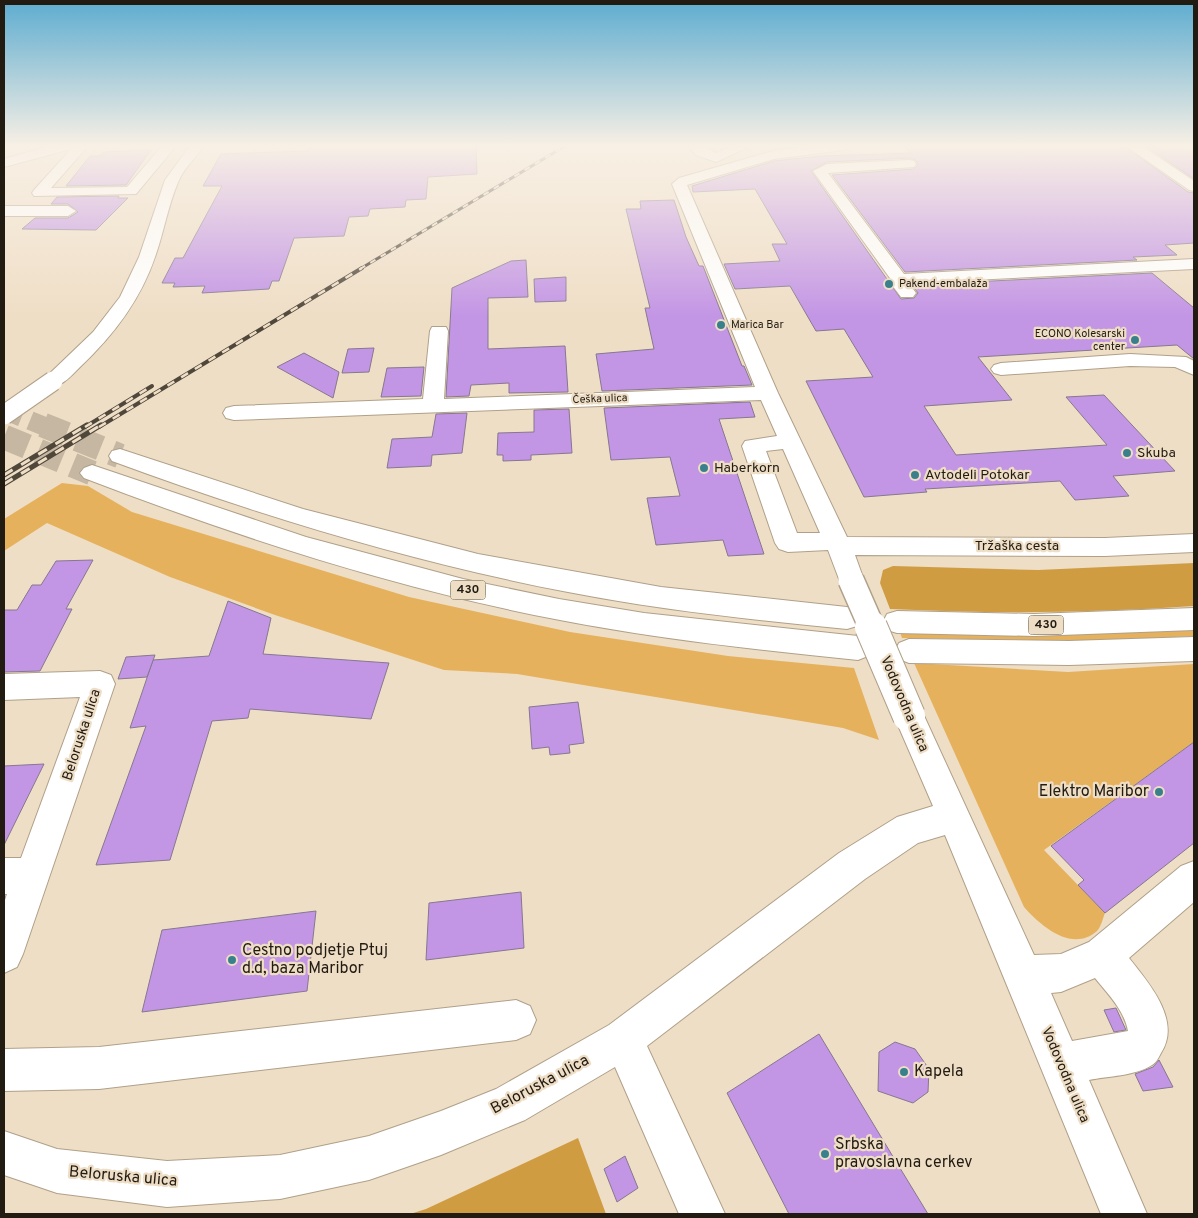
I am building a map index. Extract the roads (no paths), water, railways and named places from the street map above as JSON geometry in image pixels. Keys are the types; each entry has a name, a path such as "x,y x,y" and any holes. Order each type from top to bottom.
{"main road":[{"path":"4,414 53,381 86,352 111,324 137,282 165,203"},
{"name":"Vodovodna ulica","path":"688,203 768,394 838,544 851,580 909,716 1023,975 1124,1214"},
{"path":"843,203 904,287 908,278 1186,264 1194,279"},
{"path":"4,211 83,210"},
{"path":"433,405 440,331"},
{"path":"1000,369 1130,360 1179,361 1194,369"},
{"name":"Češka ulica","path":"234,413 768,394"},
{"name":"Tržaška cesta","path":"789,441 753,446 788,544 1036,547 1194,543"},
{"name":"430","path":"120,456 294,517 465,562 582,586 681,601 846,618"},
{"name":"430","path":"92,473 212,517 317,551 518,601 654,625 858,648"},
{"name":"430","path":"898,622 1034,625 1194,619"},
{"name":"430","path":"909,651 1069,653 1194,649"},
{"name":"Beloruska ulica","path":"4,688 100,684 19,876 4,954"},
{"name":"Beloruska ulica","path":"4,1153 57,1171 167,1184 280,1177 369,1158 510,1105 623,1039 852,866 908,829 954,816"},
{"path":"1023,975 1061,973 1102,956 1194,879"},
{"path":"1060,1064 1139,1050 1148,1035 1145,1015 1128,988 1102,956"},
{"path":"4,1070 99,1068 516,1020"},
{"path":"623,1039 702,1214"}],"tunnel":[{"path":"4,410 46,427"},
{"path":"43,425 120,456"},
{"path":"4,437 92,473"}],"railway":[{"path":"360,269 470,203"},
{"path":"99,427 362,268"},
{"path":"85,427 152,386"},
{"path":"4,475 87,425"},
{"path":"4,484 101,425"}],"place":[{"name":"Pakend-embalaža","path":"889,284"},
{"name":"Marica Bar","path":"721,325"},
{"name":"ECONO Kolesarski center","path":"1135,340"},
{"name":"Skuba","path":"1127,453"},
{"name":"Haberkorn","path":"704,468"},
{"name":"Avtodeli Potokar","path":"915,475"},
{"name":"Elektro Maribor","path":"1159,792"},
{"name":"Cestno podjetje Ptuj d.d, baza Maribor","path":"232,960"},
{"name":"Kapela","path":"904,1072"},
{"name":"Srbska pravoslavna cerkev","path":"825,1154"}]}
